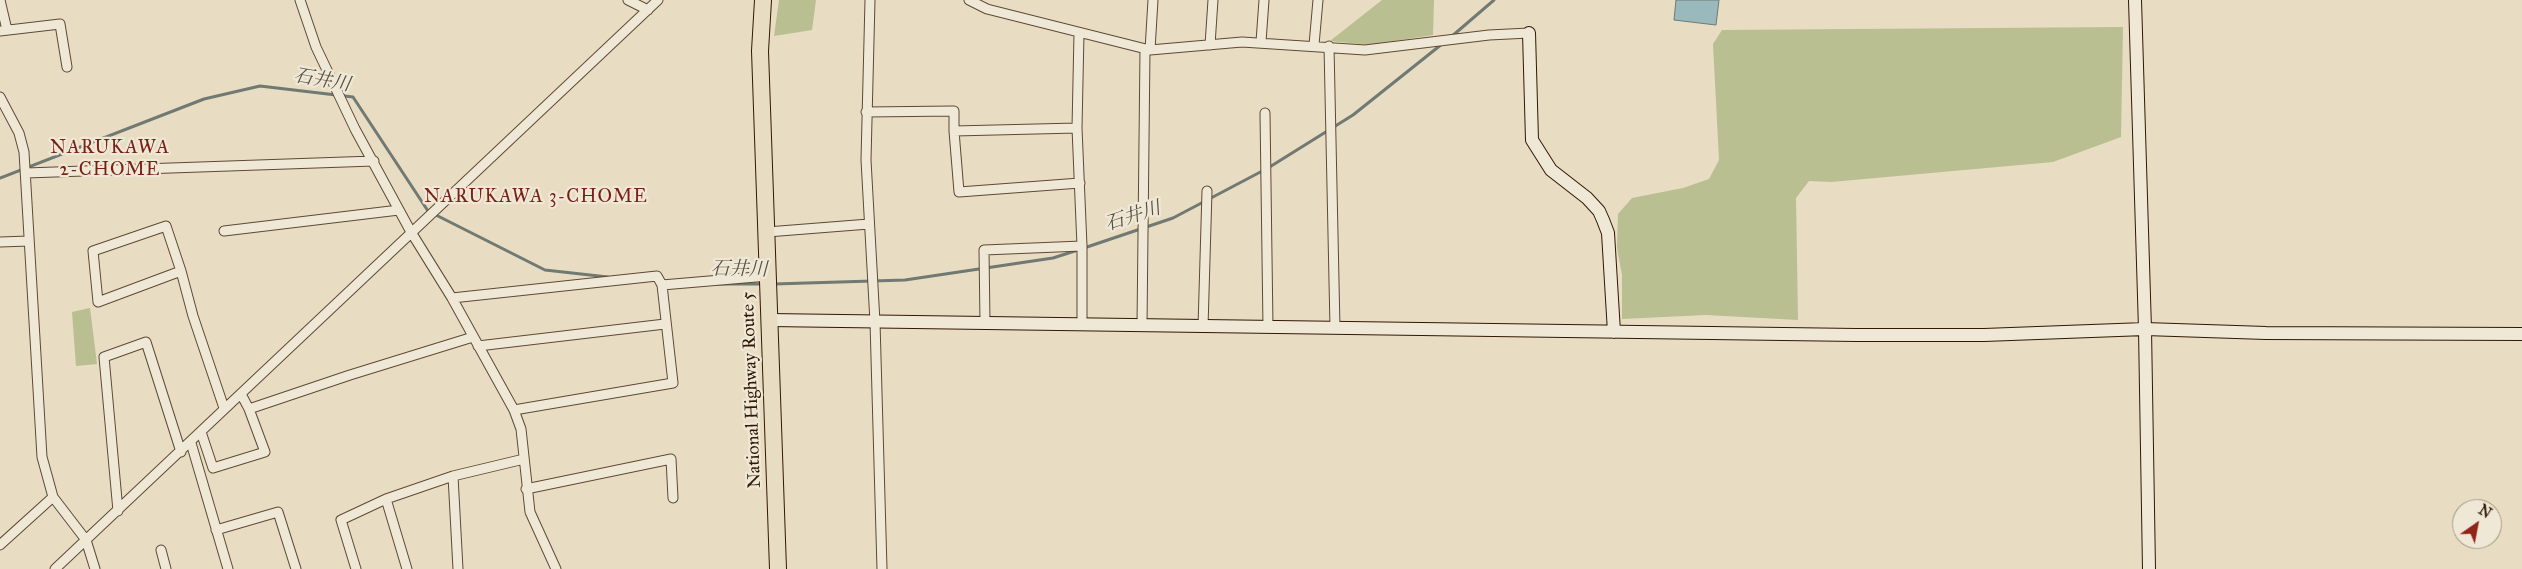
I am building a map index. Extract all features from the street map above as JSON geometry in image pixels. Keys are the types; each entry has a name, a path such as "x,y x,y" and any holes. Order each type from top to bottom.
{"highway":[{"name":"National Highway Route 5","path":"763,0 760,51 778,569"}],"street":[{"path":"0,0 3,31 60,24 67,68"},
{"path":"300,0 316,47 355,129 411,232 452,298 514,410 521,429 530,512 556,569"},
{"path":"628,0 648,10"},
{"path":"55,569 191,443 224,408 658,0"},
{"path":"870,0 866,112 869,224 875,322 882,569"},
{"path":"969,0 988,8 1079,33 1148,49 1261,42 1365,50 1489,35 1530,33 1532,140 1551,170 1587,198 1603,220 1608,233 1614,332"},
{"path":"1142,326 1148,49 1154,0"},
{"path":"1210,45 1213,0"},
{"path":"1261,42 1264,0"},
{"path":"1314,45 1318,0"},
{"path":"2135,0 2145,329 2149,569"},
{"path":"1079,33 1077,128 1082,246 1082,325"},
{"path":"1329,46 1335,328"},
{"path":"0,97 19,133 26,173 42,457 53,497 86,540 95,569"},
{"path":"866,112 954,111 959,192 1080,183"},
{"path":"1265,114 1268,327"},
{"path":"954,131 1077,128"},
{"path":"26,173 374,161"},
{"path":"1203,327 1207,191"},
{"path":"224,231 399,210"},
{"path":"767,232 869,224"},
{"path":"180,271 98,302 93,251 166,226 224,408"},
{"path":"0,242 29,241"},
{"path":"985,323 984,250 1082,246"},
{"path":"452,298 657,276 662,285 673,383 514,410"},
{"path":"662,285 768,276"},
{"path":"769,320 1203,327 1984,335 2145,329 2266,333 2522,334"},
{"path":"478,346 665,324"},
{"path":"250,409 350,375 473,338"},
{"path":"118,511 104,357 146,342 181,452"},
{"path":"202,432 213,468 265,452 250,409 241,394"},
{"path":"191,443 228,569"},
{"path":"356,569 341,520 386,499 453,476 524,459"},
{"path":"526,489 671,459 673,498"},
{"path":"453,476 458,569"},
{"path":"0,545 53,497"},
{"path":"386,499 407,569"},
{"path":"216,530 278,512 296,569"},
{"path":"161,550 166,569"}],"green space":[{"path":"779,0 816,0 812,30 774,36"},
{"path":"1382,0 1434,0 1433,35 1369,45 1330,41"},
{"path":"2123,27 2121,137 2053,162 1831,182 1809,181 1796,198 1798,320 1706,315 1622,319 1622,275 1617,248 1618,214 1632,198 1683,188 1709,179 1719,160 1713,44 1722,30"},
{"path":"90,308 97,364 76,366 72,312"}],"water":[{"path":"1676,0 1719,0 1716,25 1674,20"}],"waterway":[{"name":"石井川","path":"1451,37 1494,0"},
{"name":"石井川","path":"1084,248 1173,218 1268,168 1353,115 1442,44"},
{"name":"石井川","path":"0,178 204,99 260,86 353,97 428,211 545,270 608,277"},
{"name":"石井川","path":"774,284 905,280 1053,258 1078,250"},
{"name":"石井川","path":"714,284 763,284"}],"district":[{"name":"NARUKAWA 2-CHOME","path":"110,159"},
{"name":"NARUKAWA 3-CHOME","path":"536,197"}]}
